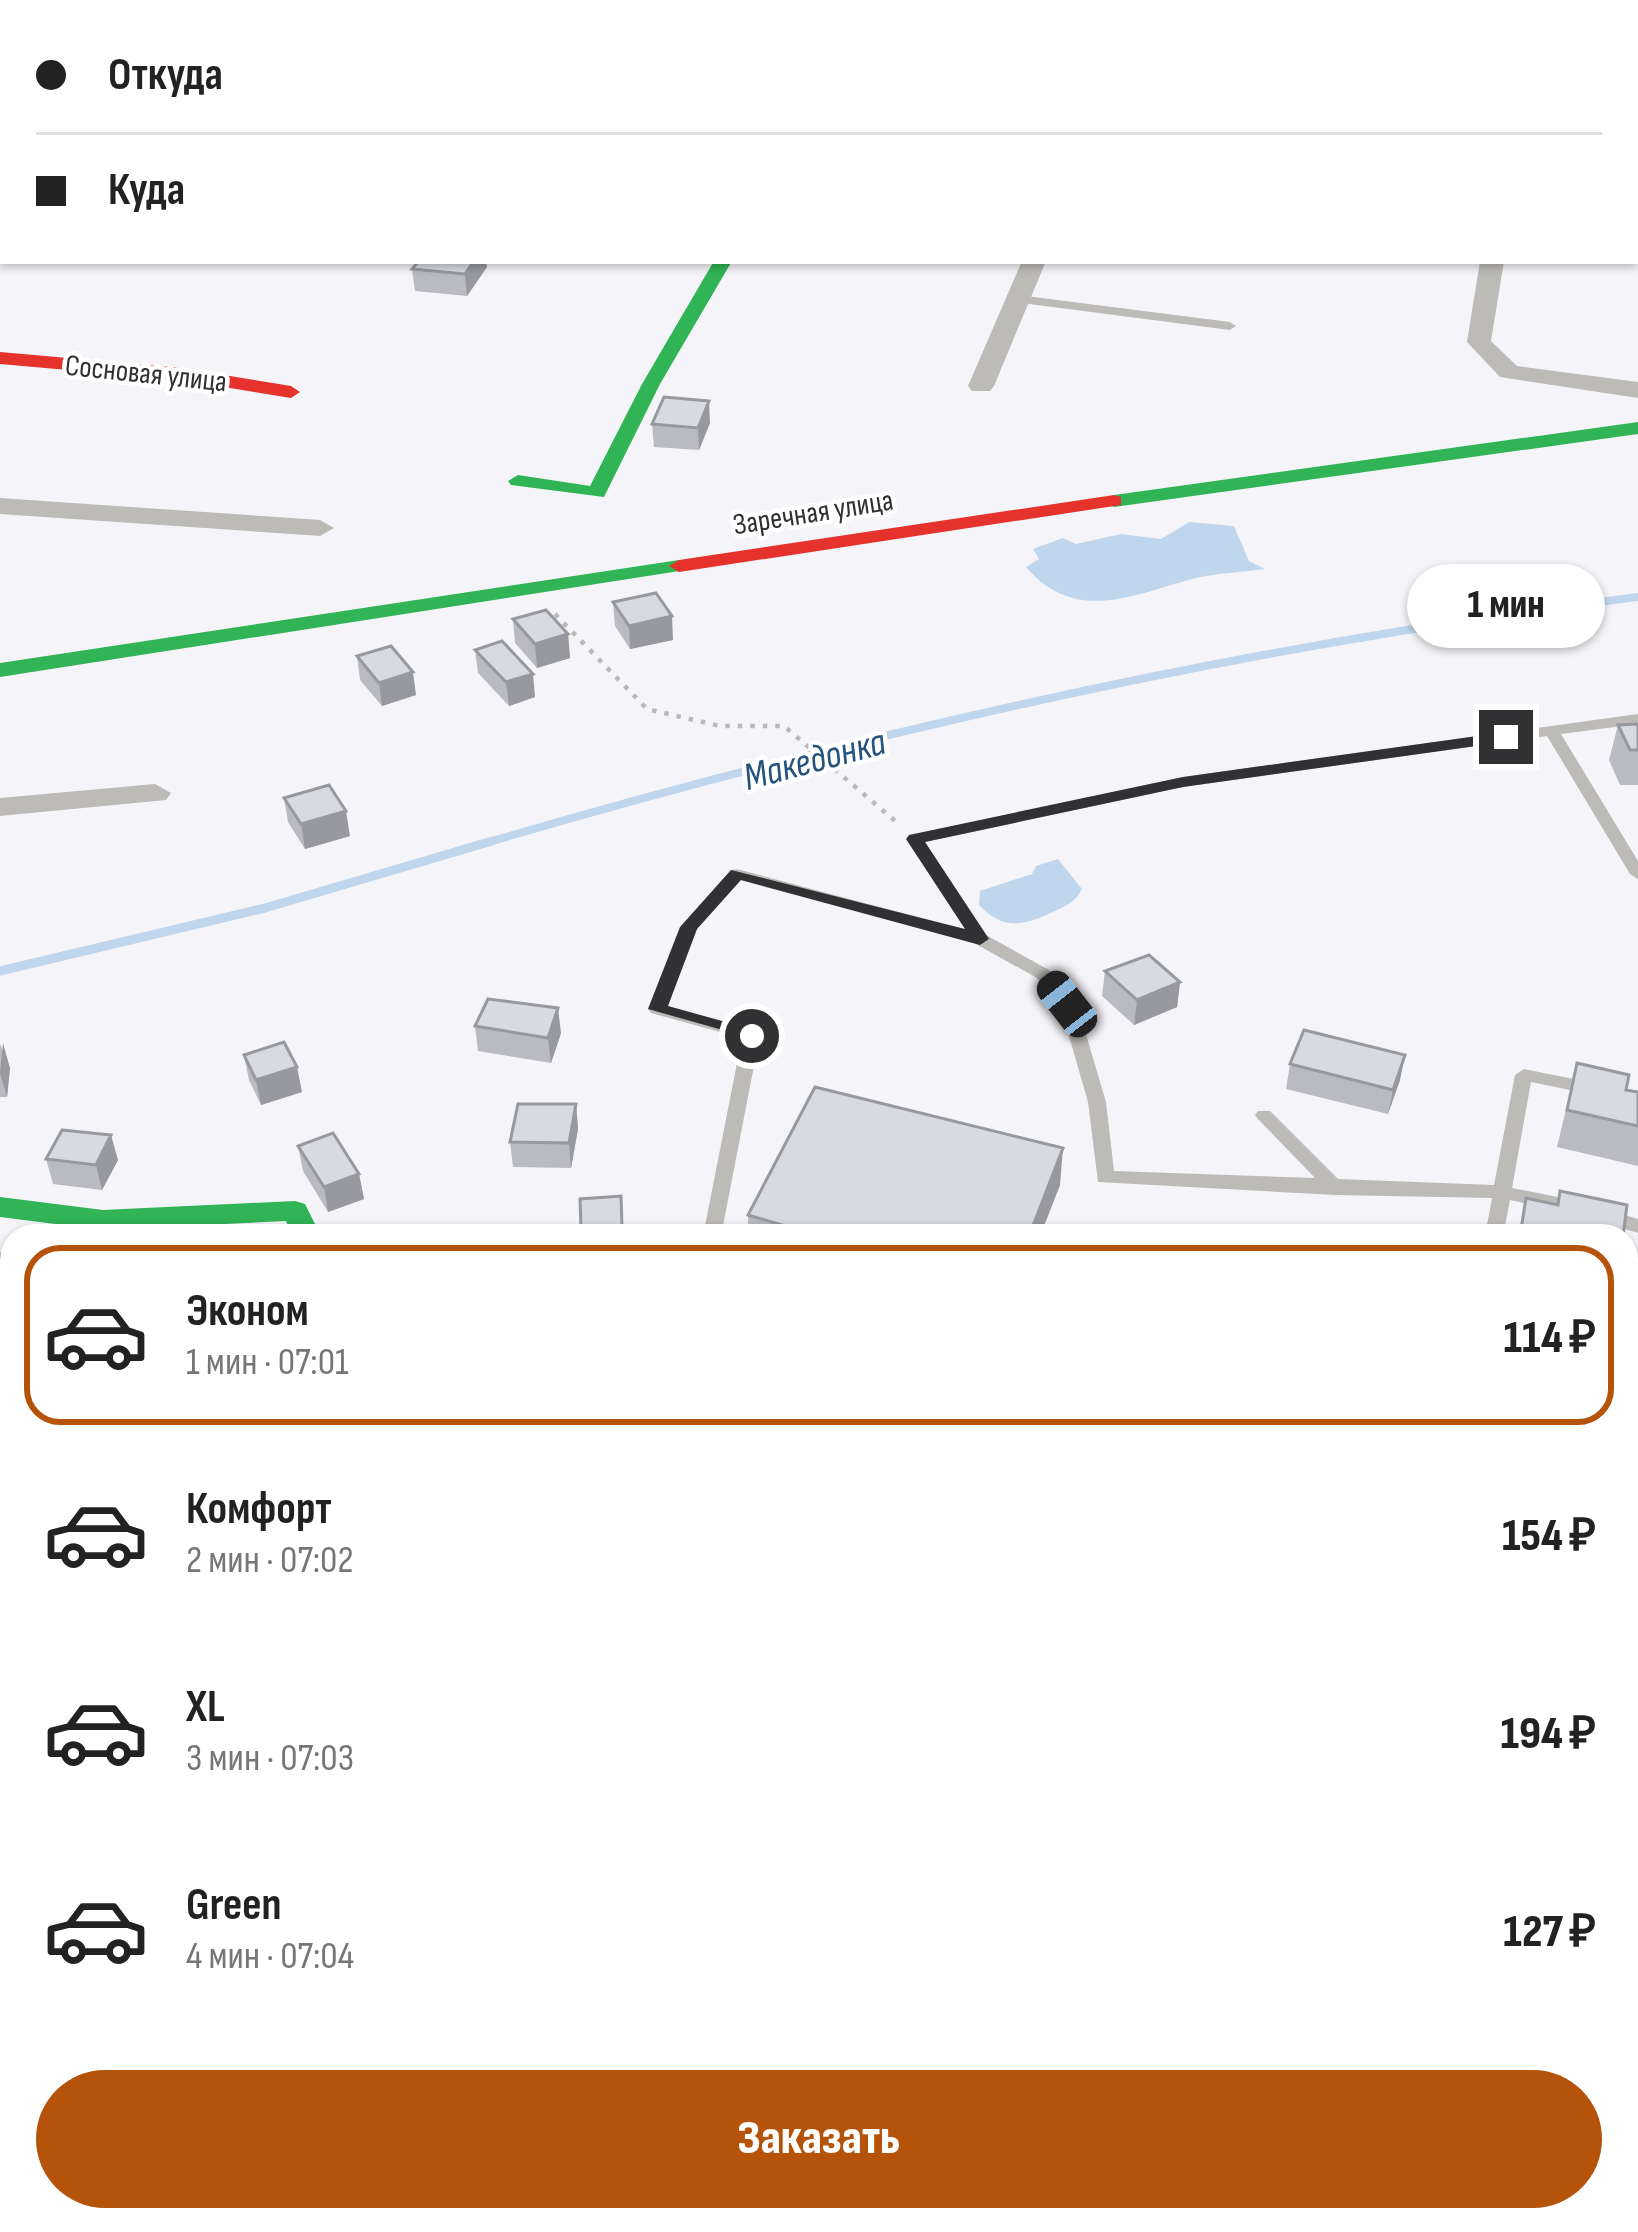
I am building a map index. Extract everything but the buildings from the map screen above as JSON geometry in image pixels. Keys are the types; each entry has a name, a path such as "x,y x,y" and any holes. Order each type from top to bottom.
{"street":[{"path":"518,481 598,493 651,384 721,264"},
{"path":"981,386 1033,264"},
{"path":"1492,264 1480,342 1509,372 1638,390"},
{"name":"Сосновая улица","path":"0,358 181,374 291,392"},
{"name":"Заречная улица","path":"0,670 924,528 1636,429"},
{"path":"0,506 320,528"},
{"path":"0,807 154,794"},
{"path":"0,1207 103,1220 295,1211 301,1224"}],"lane":[{"path":"1018,299 1230,326"},
{"path":"980,939 915,839 1183,782 1638,719"},
{"path":"1552,731 1638,874"},
{"path":"714,1224 752,1036 657,1009 689,927 737,874 980,939 1043,974 1067,1004 1097,1102 1105,1178 1502,1192 1632,1224"},
{"path":"1497,1224 1525,1075 1638,1098"},
{"path":"1264,1115 1335,1188"}],"path":[{"path":"543,589 552,610 647,709 721,726 784,727 915,839"}],"water":[{"path":"1189,522 1234,526 1249,561 1265,569 1200,577 1132,596 1087,600 1066,596 1026,567 1039,559 1033,549 1063,538 1076,544 1121,534 1161,539"},
{"path":"1058,859 1082,889 1065,906 1013,923 996,919 979,905 980,891 1032,874 1036,866"}],"waterway":[{"name":"Македонка","path":"482,844 767,765 1055,697 1346,640 1638,597"},
{"name":"Македонка","path":"0,971 265,908 492,841"}],"traffic: fast":[{"path":"518,481 597,493 651,384 721,264"},
{"path":"1114,501 1638,428"},
{"path":"0,670 679,566"},
{"path":"0,1207 103,1220 295,1211 301,1224"}],"traffic: jam":[{"path":"0,358 181,374 291,392"},
{"path":"679,566 1114,501"}],"route":[{"path":"752,1036 657,1009 689,927 737,874 980,939 915,839 1183,782 1506,737"}]}
